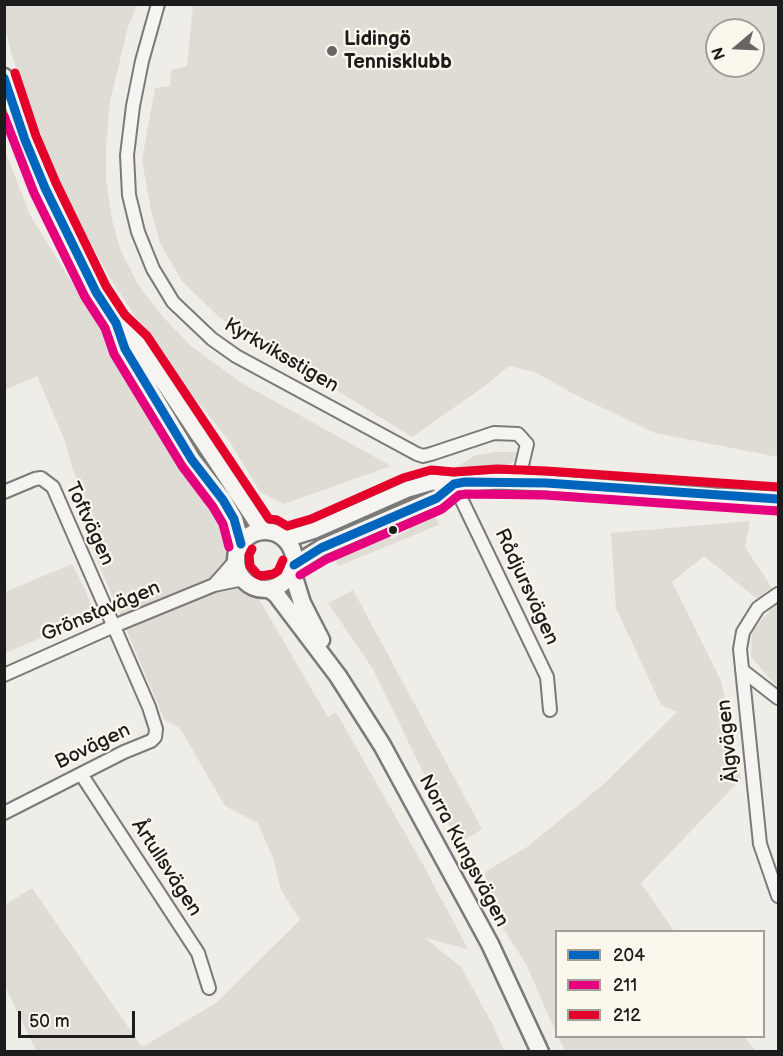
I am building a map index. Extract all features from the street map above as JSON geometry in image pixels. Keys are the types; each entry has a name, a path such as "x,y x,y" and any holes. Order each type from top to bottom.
{"main road":[{"path":"4,77 25,140 45,188 96,292 116,323 126,349 192,460 234,519 238,570 243,579 258,588 269,589 287,579 293,568 294,555 286,539 272,531 254,533 238,552"},
{"path":"116,323 137,343 263,531"},
{"name":"Norra Kungsvägen","path":"293,568 302,603 338,676"},
{"name":"Norra Kungsvägen","path":"269,589 276,594 338,676 382,745 490,944 540,1052"}],"street":[{"name":"Kyrkviksstigen","path":"158,4 142,61 133,106 128,155 129,195 138,232 153,269 174,302 212,339 236,356 417,454 423,456 431,454 494,433 518,434 527,444 518,482"},
{"name":"Toftvägen","path":"4,492 41,478 53,487 114,626"},
{"path":"286,539 315,530 408,489 432,482 454,484 518,482 778,499"},
{"path":"293,568 321,548 437,498 454,484"},
{"name":"Rådjursvägen","path":"454,484 547,677 550,710"},
{"name":"Grönstavägen","path":"214,585 238,552"},
{"name":"Grönstavägen","path":"4,675 214,585 243,579"},
{"name":"Älgvägen","path":"778,594 758,608 742,632 740,649 760,843 778,897"},
{"name":"Bovägen","path":"4,813 155,737 156,729 149,707 114,626"},
{"path":"742,670 778,698"},
{"name":"Årtullsvägen","path":"81,774 198,953 209,988"}],"shaded area":[{"path":"4,5 137,5 128,27 110,101 106,180 112,220 121,251 139,286 165,319 190,345 240,382 391,466 284,504 260,492 230,442 164,360 110,278 61,189 12,56 5,27"},
{"path":"193,5 778,5 778,457 655,433 572,393 535,372 509,366 482,388 412,437 219,317 182,281 160,243 151,210 142,160 155,88 170,86 171,70 187,66"},
{"path":"4,148 30,215 223,526 231,549 228,560 247,590 257,596 328,717 336,712 422,863 468,949 425,938 461,967 493,1025 504,1051 36,1051 4,984 5,905 32,888 142,1047 216,1003 300,920 281,890 273,858 258,823 225,806 180,728 164,719 84,529 95,520 37,376 5,390"},
{"path":"517,452 515,461 503,467 453,469 476,455"},
{"path":"436,517 439,525 338,566 335,559 388,534 391,539 409,530 410,524"},
{"path":"750,521 745,547 772,588 757,599 704,556 672,582 721,681 741,779 641,883 673,930 555,930 555,1031 526,964 490,908 485,872 527,847 605,783 677,712 661,705 616,608 611,533"},
{"path":"72,564 95,615 5,653 5,592"},
{"path":"353,590 482,829 458,844 373,669 328,603"},
{"path":"778,604 778,688 751,657 752,631"},
{"path":"558,1038 746,1038 755,1051 565,1051"}],"transit line":[{"name":"212","path":"15,73 36,136 56,183 106,286 125,315 147,336 269,519 277,520 287,526 311,519 403,478 431,470 546,471 778,487"},
{"name":"204","path":"4,78 25,140 45,188 96,292 116,323 125,349 192,460 223,500 234,519 241,544"},
{"name":"211","path":"4,116 34,193 85,297 105,328 114,354 182,466 213,507 223,524 229,547"},
{"name":"204","path":"294,565 321,548 437,498 454,484 465,482 546,483 778,499"},
{"name":"211","path":"300,575 327,559 442,509 459,495 466,494 545,495 777,511"},
{"name":"212","path":"252,549 249,555 250,566 261,576 278,571 283,560"}],"place":[{"name":"Lidingö Tennisklubb","path":"332,51"}]}
